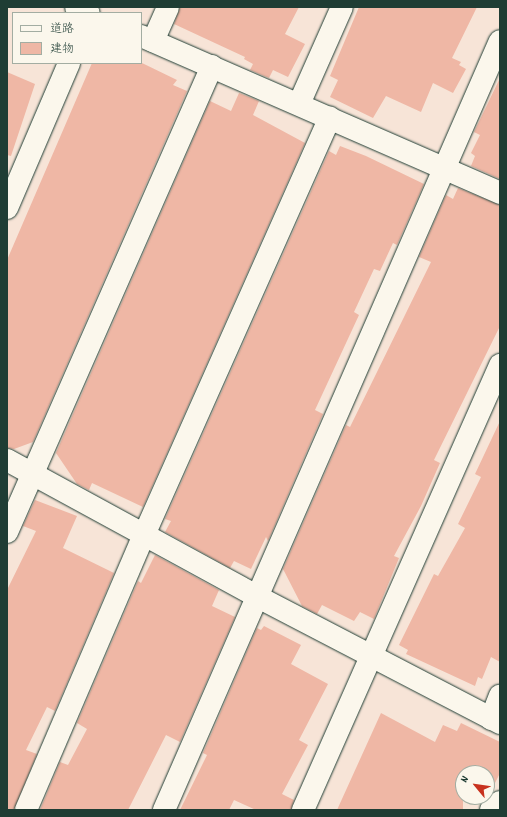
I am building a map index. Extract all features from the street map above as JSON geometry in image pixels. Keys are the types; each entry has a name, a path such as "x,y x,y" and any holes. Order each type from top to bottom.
{"street":[{"path":"76,7 87,12"},
{"path":"168,7 147,38 500,193"},
{"path":"299,104 342,7"},
{"path":"164,810 500,41"},
{"path":"7,208 69,64"},
{"path":"7,532 212,66"},
{"path":"26,810 144,535 330,118"},
{"path":"303,810 373,658 500,365"},
{"path":"7,460 258,597 496,721 500,696"},
{"path":"491,810 500,802"}],"building":[{"path":"180,7 299,7 285,34 305,44 288,77 273,70 269,78 250,70 253,64 244,59 245,57 174,24"},
{"path":"359,7 477,7 452,58 461,62 459,65 466,69 453,93 433,83 421,112 386,96 373,118 330,97 338,80 330,76"},
{"path":"142,63 177,80 173,85 187,91 33,442 14,449 7,448 7,260 92,64"},
{"path":"7,72 35,84 11,156 7,155"},
{"path":"500,78 500,179 471,166 475,156 471,153 480,135 474,132"},
{"path":"239,93 259,101 253,115 305,143 143,507 92,483 89,490 77,484 56,453 210,101 231,111"},
{"path":"340,146 366,156 424,184 397,245 393,243 380,271 374,269 354,312 359,315 315,410 323,414 268,541 266,537 251,569 234,561 230,568 165,532 171,521 165,519 329,151 336,155"},
{"path":"458,188 500,205 500,326 434,460 440,463 421,506 394,556 399,558 374,619 360,612 354,621 322,605 317,614 302,606 283,569 346,425 350,427 431,262 419,257 446,195 453,199"},
{"path":"500,421 500,662 491,657 482,679 478,677 475,686 406,654 408,650 399,645 434,574 438,576 465,528 458,524 481,477 475,474"},
{"path":"35,500 77,516 63,548 114,573 55,711 47,707 26,750 37,754 14,810 7,810 7,590 36,531 23,526"},
{"path":"155,555 219,590 212,606 235,617 180,742 166,735 128,810 40,810 60,762 68,765 87,729 77,723 138,581 141,583"},
{"path":"264,626 301,645 291,664 328,684 299,740 308,745 282,794 294,800 291,810 256,810 234,800 229,810 180,810 207,755 203,753 257,628 261,630"},
{"path":"381,713 435,742 443,725 457,731 461,723 500,742 500,773 495,783 495,765 455,765 455,805 463,805 463,810 337,810"}]}
